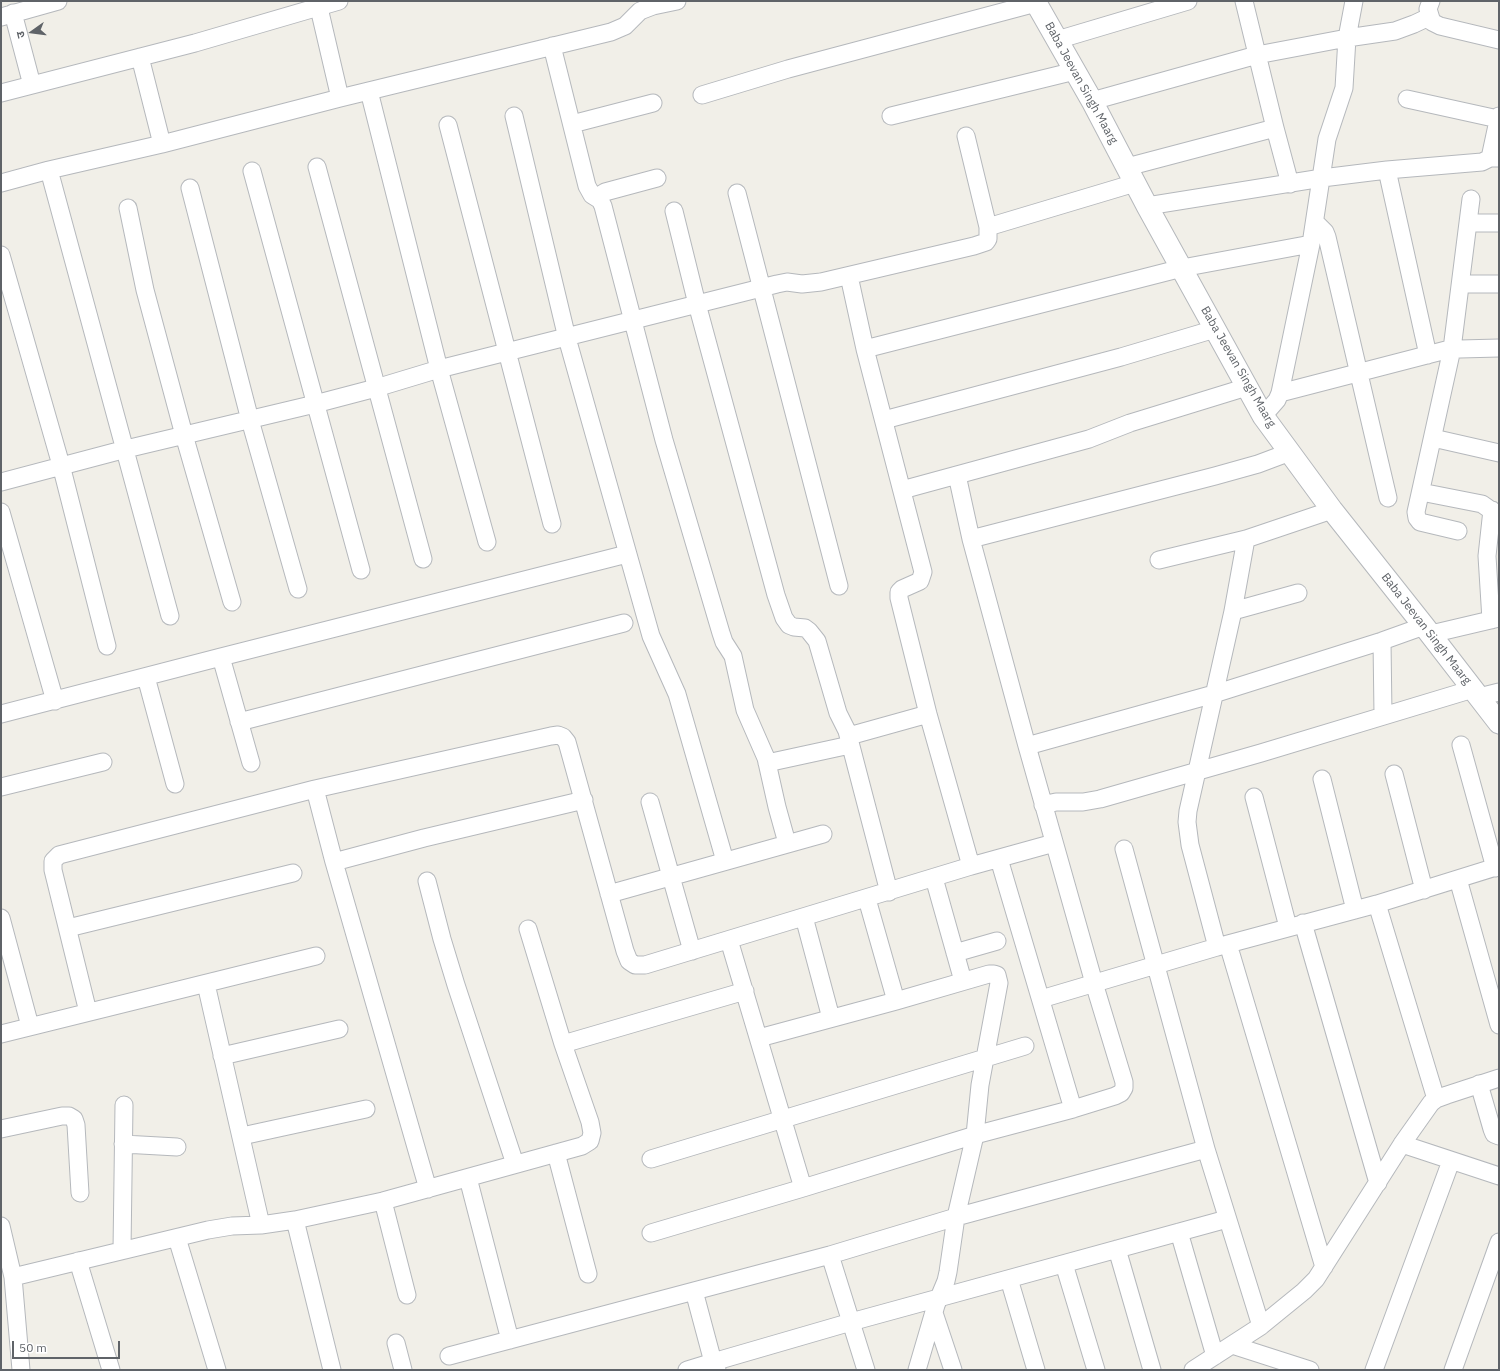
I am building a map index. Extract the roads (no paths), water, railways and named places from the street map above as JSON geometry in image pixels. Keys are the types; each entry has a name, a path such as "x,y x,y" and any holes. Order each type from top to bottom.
{"street":[{"path":"32,85 7,15 35,4 58,1"},
{"path":"1,93 140,57 319,8 339,1"},
{"path":"1,183 618,29 624,26 640,11 653,6 677,1"},
{"path":"1057,40 1188,1"},
{"path":"1244,1 1290,184"},
{"path":"1263,416 1277,400 1280,393 1311,244 1327,138 1344,88 1347,38 1354,1"},
{"path":"702,95 788,69 1036,2"},
{"name":"Baba Jeevan Singh Maarg","path":"1036,2 1092,101 1263,416 1332,510 1428,630 1499,723"},
{"path":"319,8 340,98"},
{"path":"1092,101 1257,55 1347,38 1395,31 1414,24 1430,9"},
{"path":"1430,9 1432,22 1440,26 1499,40"},
{"path":"552,46 587,186 592,195 597,197 603,206 634,320 664,440 714,613 724,642 733,656 747,715 763,750 767,763 774,798 787,843"},
{"path":"140,57 162,144"},
{"path":"891,116 1074,71"},
{"path":"369,91 439,369 488,542"},
{"path":"1148,206 1322,178 1387,170 1482,162 1495,158 1499,117 1408,99"},
{"path":"572,124 653,103"},
{"path":"514,116 567,338 627,554 653,644 677,694 725,861"},
{"path":"448,125 552,524"},
{"path":"988,227 1131,175 1275,128"},
{"path":"1,482 126,449 315,404 439,369 761,288 787,282 811,284 981,244 988,239 988,227 966,136"},
{"path":"317,167 423,559"},
{"path":"49,170 126,449 170,616"},
{"path":"1387,170 1428,355"},
{"path":"252,171 361,570"},
{"path":"597,197 605,192 657,178"},
{"path":"190,188 250,420 298,589"},
{"path":"737,193 839,586"},
{"path":"1458,531 1420,522 1417,518 1416,512 1452,350 1471,199"},
{"path":"128,208 145,290 184,435 232,602"},
{"path":"674,211 697,304 778,601 784,618 789,625 805,628 817,641 836,707 849,740 889,892"},
{"path":"1315,222 1325,232 1327,237 1388,498"},
{"path":"1468,223 1499,223"},
{"path":"865,349 1182,268 1311,244"},
{"path":"1,255 61,466 107,646"},
{"path":"849,276 865,349 923,572 920,581 902,589 899,592 898,598 928,714 971,866"},
{"path":"1461,284 1499,284"},
{"path":"884,420 1121,357 1216,329"},
{"path":"1280,393 1452,350 1499,348"},
{"path":"902,490 1089,440 1130,423 1247,387"},
{"path":"1433,438 1499,453"},
{"path":"971,540 1215,476 1258,464 1290,452"},
{"path":"651,1233 975,1135 1115,1096 1121,1093 1124,1088 1124,1082 1043,805 971,540 957,475"},
{"path":"1027,746 1214,694 1382,641 1428,630 1495,619 1487,556 1495,513 1482,504 1474,501 1421,492"},
{"path":"1159,560 1246,539 1332,510"},
{"path":"1,512 55,701"},
{"path":"1246,539 1233,611 1188,811 1188,834 1324,1267"},
{"path":"1,714 627,554"},
{"path":"1233,611 1298,593"},
{"path":"240,722 624,623"},
{"path":"1382,641 1383,715"},
{"path":"221,657 251,763"},
{"path":"146,677 176,784"},
{"path":"1043,805 1056,802 1091,801 1261,753 1383,715 1476,693 1499,692"},
{"path":"767,763 849,740 928,714"},
{"path":"88,1012 53,870 53,861 59,855 315,789 558,735 563,737 567,742 629,961 635,965 645,965 867,899 971,866 1054,843"},
{"path":"1041,999 1223,945 1377,904 1497,867 1461,745"},
{"path":"1,787 103,762"},
{"path":"1394,774 1424,890"},
{"path":"1322,779 1355,910"},
{"path":"315,789 334,862 428,1189"},
{"path":"1254,797 1378,1183"},
{"path":"334,862 424,838 584,800"},
{"path":"650,802 692,951"},
{"path":"610,894 823,834"},
{"path":"1124,849 1206,1149 1261,1326"},
{"path":"999,859 1072,1109"},
{"path":"68,928 293,873"},
{"path":"934,878 963,981"},
{"path":"1458,879 1499,1025"},
{"path":"427,881 453,977 515,1164"},
{"path":"867,899 896,1001"},
{"path":"1377,904 1436,1099"},
{"path":"804,917 831,1018"},
{"path":"1,918 30,1026"},
{"path":"13,1276 208,1230 232,1226 262,1225 295,1220 383,1201 582,1146 590,1141 592,1133 590,1122 563,1044 528,929"},
{"path":"729,940 784,1119 803,1188"},
{"path":"955,953 997,941"},
{"path":"1,1034 316,956"},
{"path":"759,1038 992,973 997,975 999,983 980,1086 975,1135 956,1217 946,1281 917,1370"},
{"path":"206,984 262,1225"},
{"path":"563,1044 745,991"},
{"path":"222,1056 339,1029"},
{"path":"651,1158 1025,1046"},
{"path":"1193,1370 1261,1326 1304,1291 1316,1279 1402,1144 1436,1099 1499,1078"},
{"path":"1479,1084 1492,1129 1494,1134 1499,1136"},
{"path":"122,1250 124,1105"},
{"path":"242,1136 366,1109"},
{"path":"1,1129 62,1116 69,1116 74,1119 76,1125 80,1193"},
{"path":"123,1144 178,1147"},
{"path":"1402,1144 1499,1176"},
{"path":"449,1356 830,1255 956,1217 1206,1149"},
{"path":"556,1153 588,1274"},
{"path":"1374,1370 1451,1161"},
{"path":"468,1178 510,1340"},
{"path":"383,1201 407,1295"},
{"path":"687,1370 715,1366 851,1322 937,1305 1009,1279 1227,1219"},
{"path":"295,1220 332,1370"},
{"path":"1,1226 13,1276 8,1297 21,1370"},
{"path":"1179,1232 1215,1356"},
{"path":"177,1238 217,1370"},
{"path":"1453,1370 1499,1242"},
{"path":"1117,1249 1152,1370"},
{"path":"830,1255 866,1370"},
{"path":"78,1261 111,1370"},
{"path":"1064,1264 1096,1370"},
{"path":"1009,1279 1036,1370"},
{"path":"694,1290 715,1366"},
{"path":"937,1305 953,1370"},
{"path":"396,1343 403,1370"},
{"path":"1232,1345 1303,1369"}]}
